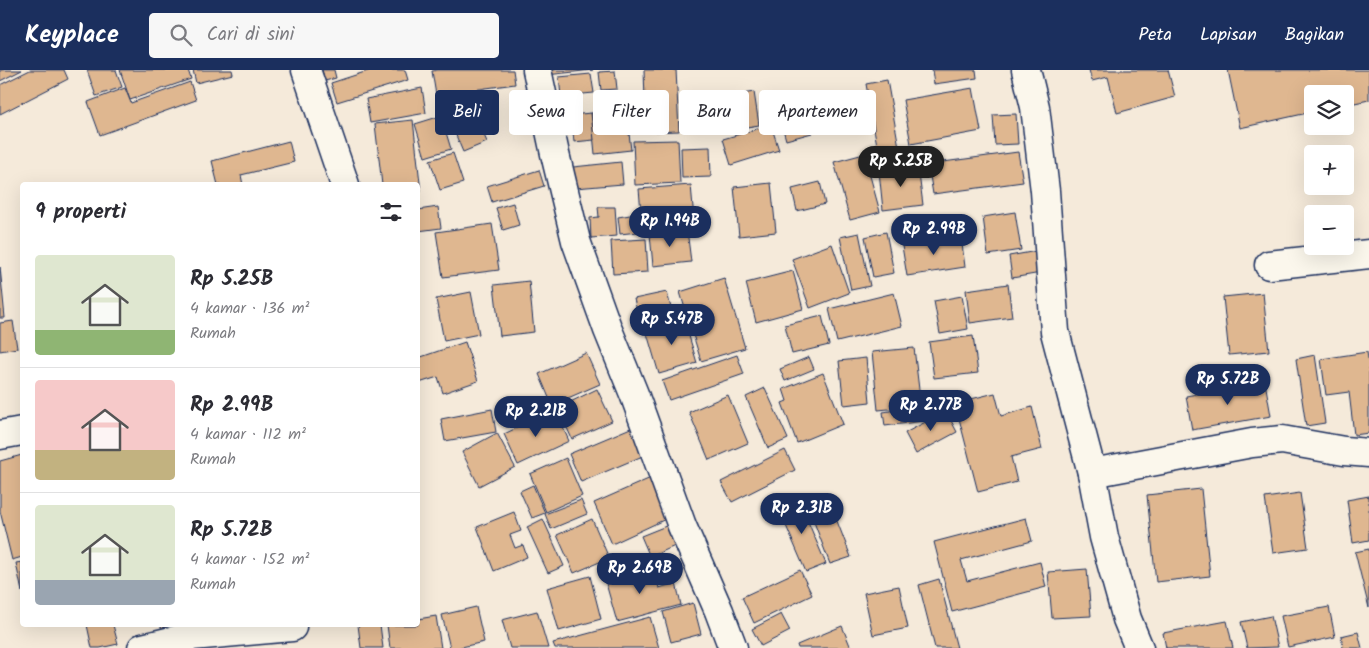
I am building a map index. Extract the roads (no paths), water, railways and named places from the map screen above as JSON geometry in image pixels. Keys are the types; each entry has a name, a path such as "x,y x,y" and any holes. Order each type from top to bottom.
{"street":[{"path":"306,70 344,182"},
{"path":"537,70 554,154 576,240 682,526 733,648"},
{"path":"1026,70 1034,107 1045,191 1055,332 1092,473 1104,537 1127,619 1139,648"},
{"path":"1270,265 1369,254"},
{"path":"0,435 20,431"},
{"path":"1092,473 1252,443 1282,440 1344,451 1369,453"},
{"path":"142,648 192,636 292,627"}]}
